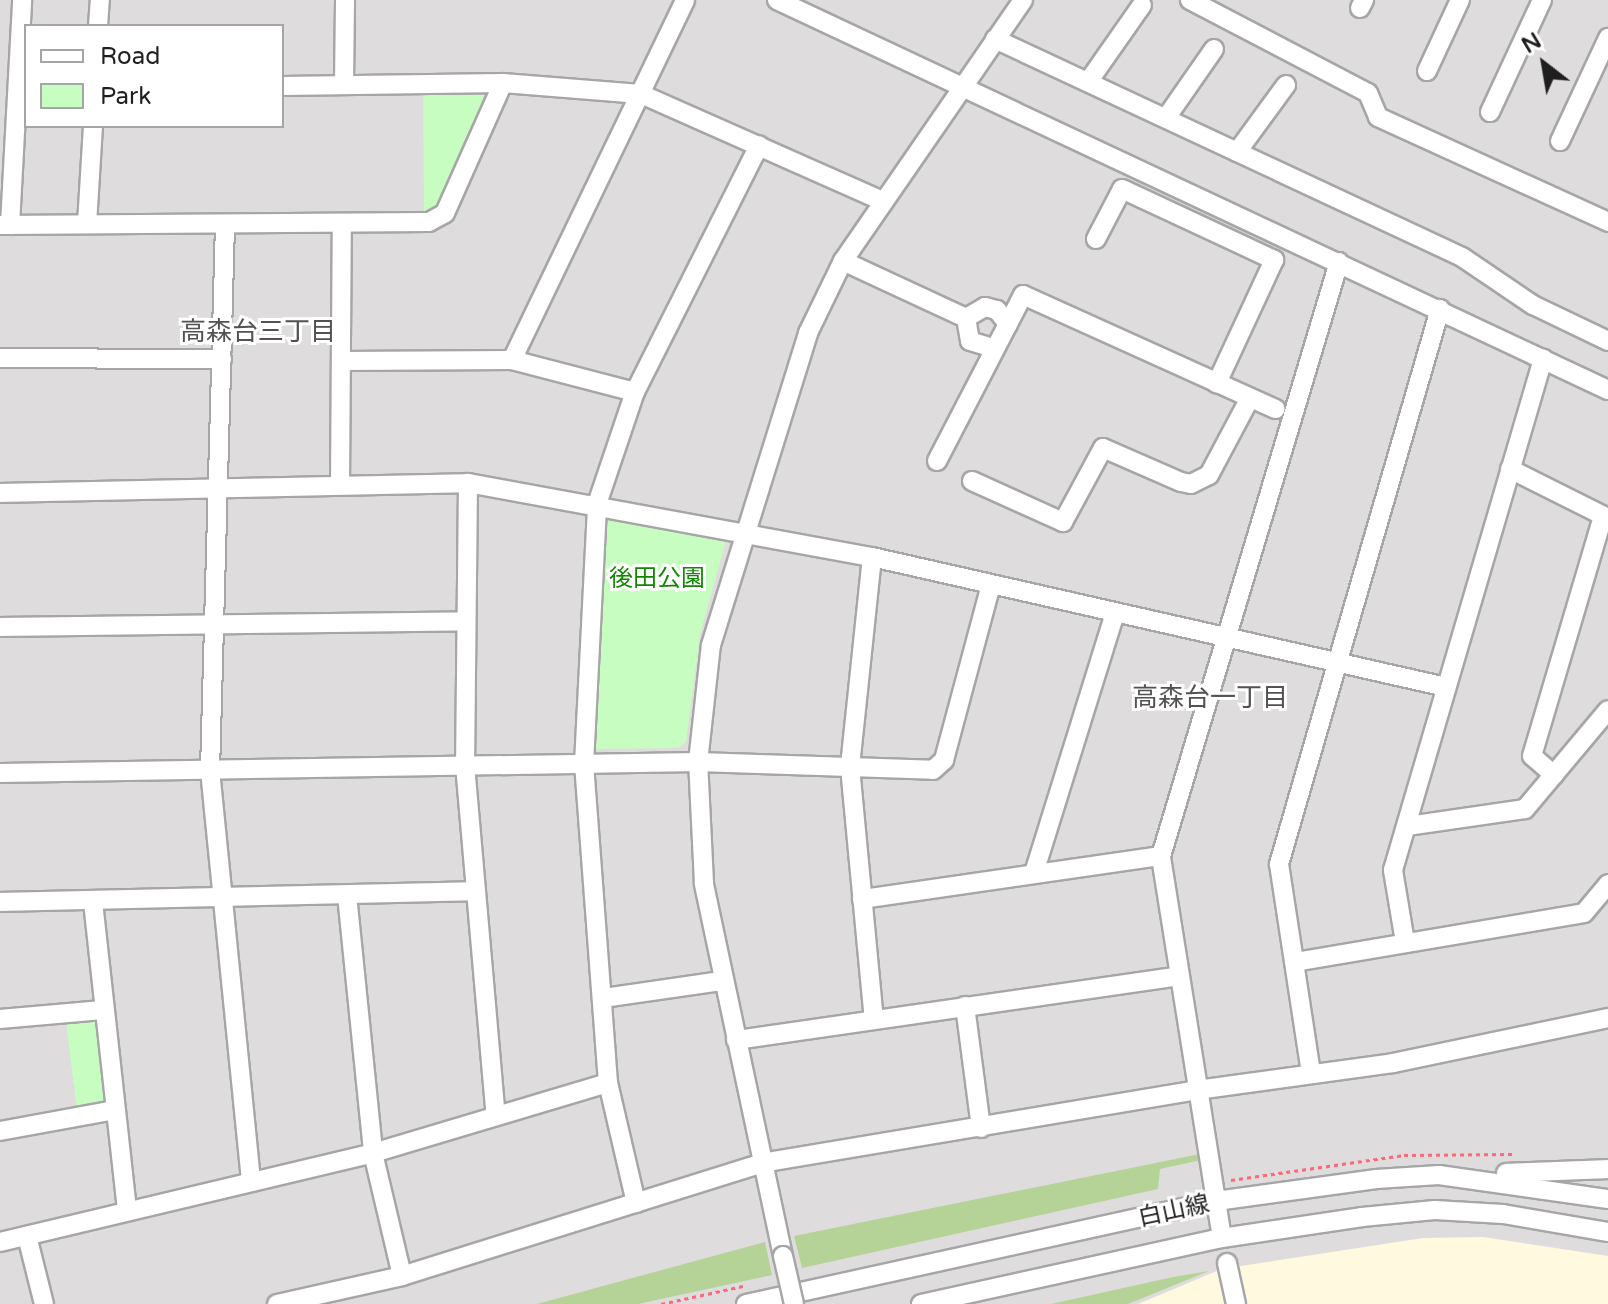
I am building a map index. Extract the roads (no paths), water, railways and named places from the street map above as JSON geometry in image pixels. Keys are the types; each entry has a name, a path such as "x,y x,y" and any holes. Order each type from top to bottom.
{"street":[{"path":"22,0 5,225 429,222 445,213 503,83"},
{"path":"98,24 100,0"},
{"path":"344,84 345,0"},
{"path":"512,360 685,0"},
{"path":"777,0 798,4 961,88 1608,390"},
{"path":"794,1304 721,981 704,883 698,762 711,645 744,530 808,333 843,261 1023,0"},
{"path":"1190,0 1368,93 1378,117 1608,222"},
{"path":"1427,71 1460,0"},
{"path":"1490,112 1542,0"},
{"path":"1088,82 1142,5"},
{"path":"1560,141 1608,38"},
{"path":"995,39 1462,257 1533,305 1608,341"},
{"path":"1166,118 1214,49"},
{"path":"284,86 503,83 641,94 883,201"},
{"path":"1237,152 1286,85"},
{"path":"87,224 93,128"},
{"path":"636,1203 608,1083 584,764 597,504 635,392 759,145"},
{"path":"1096,239 1122,189 1274,260 1217,383"},
{"path":"340,484 342,223"},
{"path":"225,224 210,770 220,898 251,1182"},
{"path":"843,261 966,318"},
{"path":"1222,1238 1161,856 1339,262"},
{"path":"937,461 993,348 1006,336 1008,324 1023,295 1275,409"},
{"path":"966,318 985,307 997,310 1008,324"},
{"path":"1311,1073 1279,864 1440,309"},
{"path":"966,318 970,341 993,348"},
{"path":"0,358 222,359"},
{"path":"1405,942 1393,870 1543,359"},
{"path":"342,361 512,360 635,392"},
{"path":"972,481 1063,522 1103,448 1191,484 1209,475 1250,398"},
{"path":"1510,469 1606,517 1532,756 1554,775"},
{"path":"0,493 468,483 744,530 1229,636 1446,687"},
{"path":"468,483 465,765 496,1116"},
{"path":"872,557 850,767 874,1019"},
{"path":"0,773 698,762 933,770 944,760 991,585"},
{"path":"1034,873 1115,613"},
{"path":"0,627 466,621"},
{"path":"1407,826 1525,809 1608,710"},
{"path":"862,899 1161,856"},
{"path":"1295,962 1584,913 1608,884"},
{"path":"0,902 474,891"},
{"path":"347,895 373,1153 402,1276"},
{"path":"93,902 127,1211"},
{"path":"736,1040 1179,976"},
{"path":"603,998 721,981"},
{"path":"965,1006 981,1128"},
{"path":"0,1019 103,1010"},
{"path":"277,1304 402,1276 762,1163 1197,1090 1393,1063 1588,1026 1608,1018"},
{"path":"0,1242 373,1153 608,1083"},
{"path":"0,1131 114,1110"},
{"path":"1439,1175 1608,1169"},
{"name":"白山線","path":"746,1304 1216,1201 1439,1175 1608,1199"},
{"name":"白山線","path":"921,1304 1222,1238 1435,1210 1503,1214 1608,1232"},
{"path":"27,1236 44,1304"},
{"path":"1227,1263 1236,1304"}],"district":[{"name":"高森台三丁目","path":"258,332"},
{"name":"高森台一丁目","path":"1210,698"}],"park label":[{"name":"後田公園","path":"657,579"}]}
